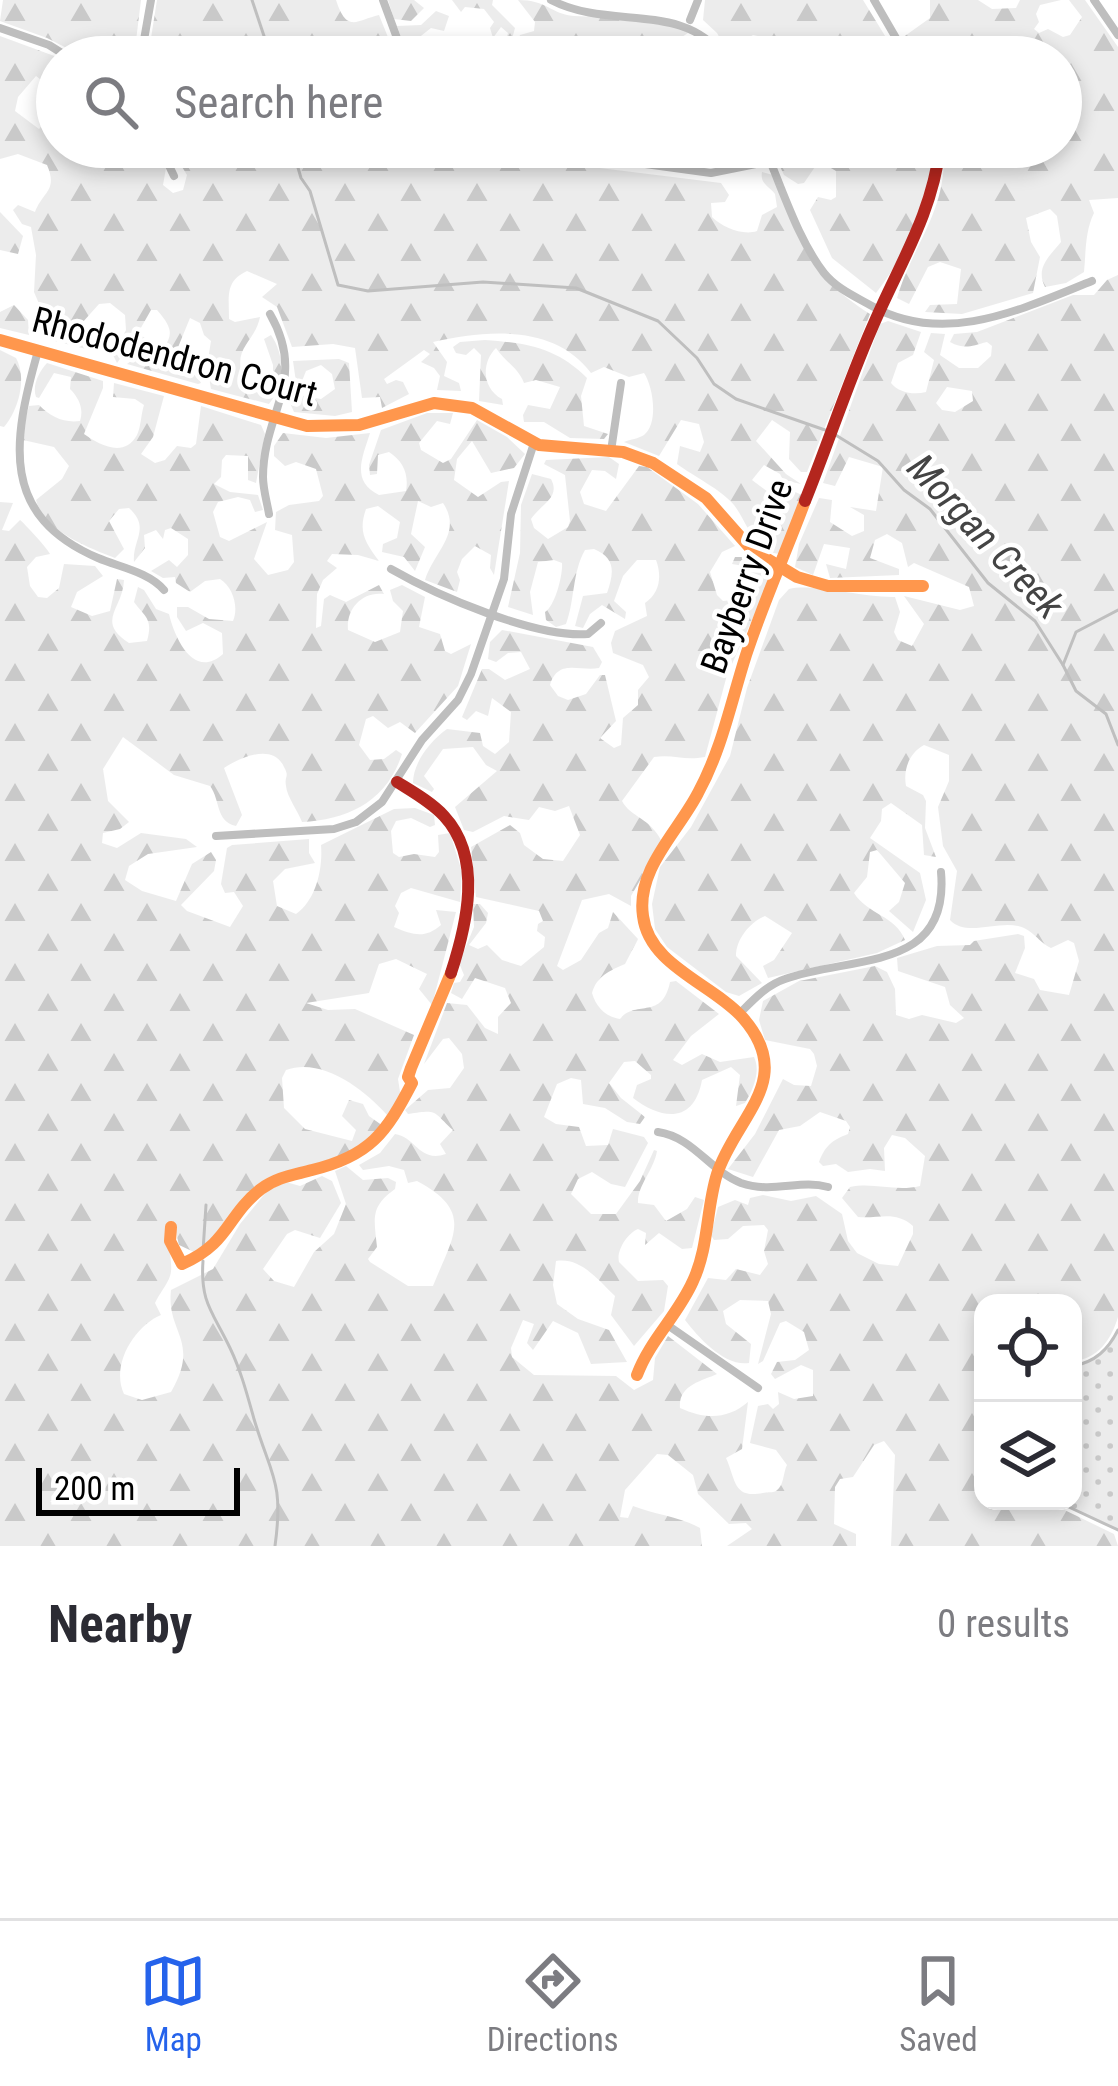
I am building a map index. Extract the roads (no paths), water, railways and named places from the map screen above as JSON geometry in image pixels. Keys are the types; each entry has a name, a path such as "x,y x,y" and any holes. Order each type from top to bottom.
{"street":[{"path":"145,36 151,0"},
{"path":"383,0 396,36"},
{"path":"551,0 577,8 660,11 690,20 711,36"},
{"path":"690,20 698,0"},
{"path":"874,0 895,36"},
{"path":"1094,0 1118,35"},
{"path":"0,28 36,40"},
{"path":"170,168 174,176"},
{"path":"674,168 711,173 736,168"},
{"path":"774,168 826,275 880,311 924,325 960,324 1019,309 1091,281"},
{"name":"Bayberry Drive","path":"741,1012 669,963 652,940 643,914 644,887 717,755 751,640 880,311 933,205 937,168"},
{"path":"269,514 263,475 285,388 286,356 270,314"},
{"name":"Rhododendron Court","path":"0,340 307,426 374,422 424,405 448,403 480,411 534,443 610,451 653,463 706,498 751,549 780,568 828,586 923,586"},
{"path":"38,350 13,447 15,476 29,508 64,544 157,582 164,590"},
{"path":"610,451 621,383"},
{"path":"216,836 346,826 374,810 397,782 422,740 463,693 504,579 514,500 534,443"},
{"path":"392,569 425,588 562,635 588,634 601,623"},
{"path":"171,1227 170,1241 182,1264 207,1255 269,1183 368,1151 391,1125 412,1083 412,1066 454,954 469,873 458,836 445,816 397,782"},
{"path":"638,1375 643,1354 693,1283 718,1170 755,1109 764,1084 760,1039 741,1012 783,979 886,956 914,944 937,918 943,892 941,872"},
{"path":"658,1132 678,1137 737,1181 764,1189 812,1183 828,1187"},
{"path":"664,1323 758,1388"}],"waterway":[{"name":"Morgan Creek","path":"252,0 264,36"},
{"name":"Morgan Creek","path":"298,168 310,191 338,285 368,291 483,282 576,288 658,321 697,358 714,384 736,399 825,430"},
{"name":"Morgan Creek","path":"834,434 878,461 904,490 930,509 988,583 1035,621 1063,665"},
{"name":"Morgan Creek","path":"1118,610 1076,632 1063,665 1076,691 1106,714 1118,745"},
{"path":"203,1251 206,1205"},
{"path":"203,1261 209,1307 237,1365 274,1480 275,1546"},
{"name":"Morgan Creek","path":"1082,1364 1100,1354 1118,1330"},
{"name":"Morgan Creek","path":"1075,1510 1118,1530"}]}
